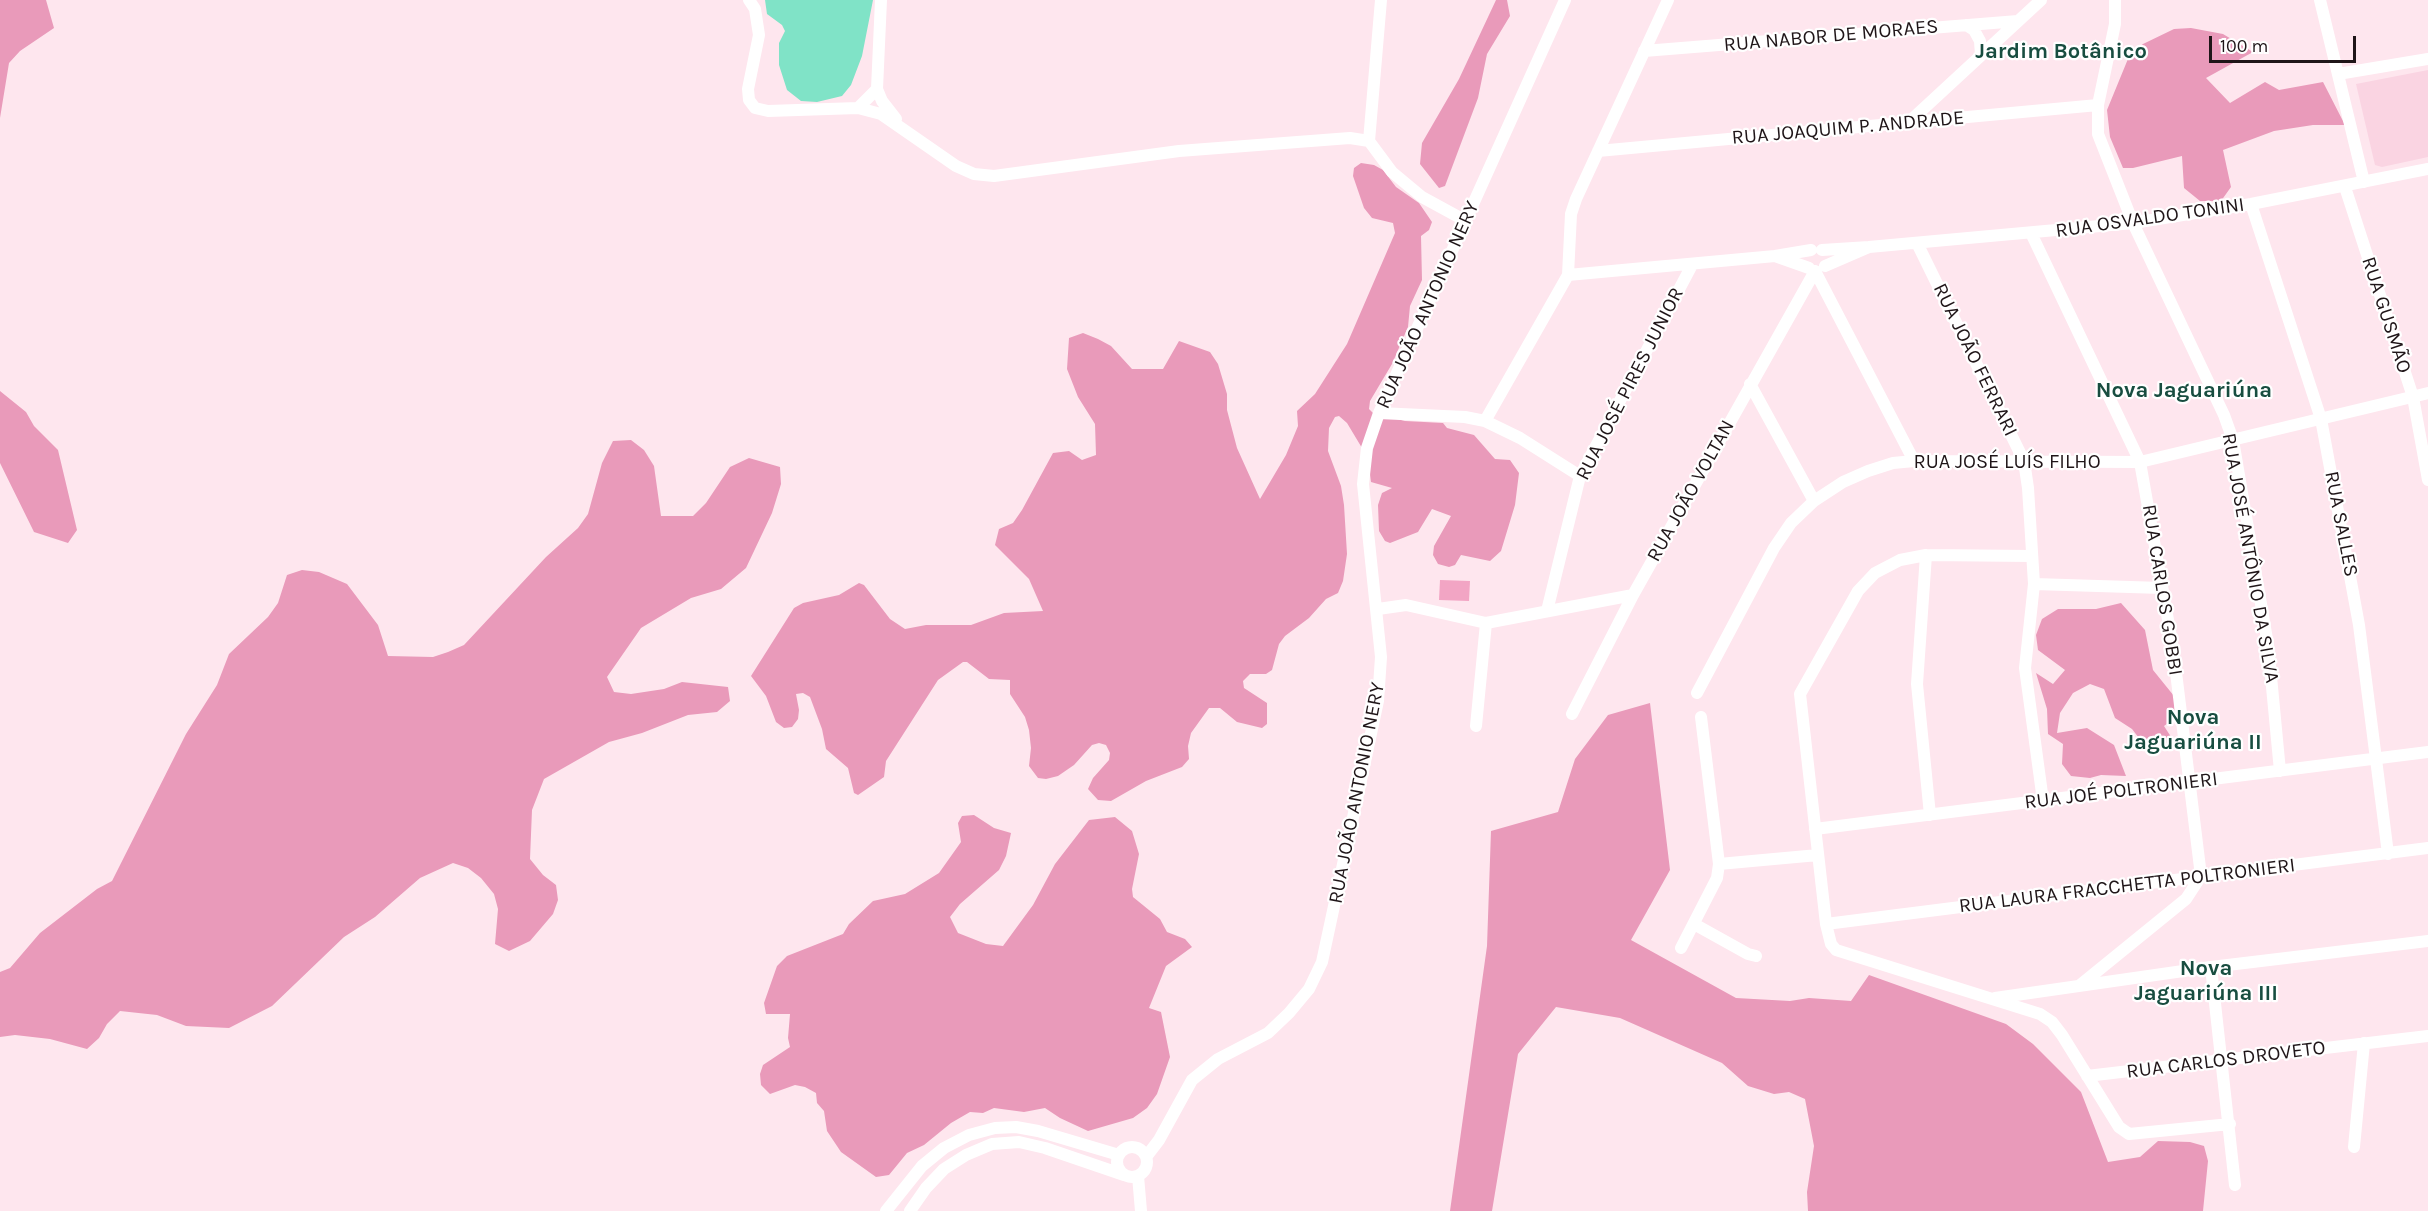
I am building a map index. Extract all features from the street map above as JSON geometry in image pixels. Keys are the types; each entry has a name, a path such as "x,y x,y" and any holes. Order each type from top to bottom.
{"street":[{"path":"749,0 754,9 759,35 748,89 749,100 755,108 768,111 858,108 881,114 956,166 974,174 994,176 1179,151 1350,138 1369,141"},
{"path":"881,0 877,88 890,113 908,132"},
{"path":"1381,0 1369,141 1392,172 1422,197 1466,220"},
{"name":"RUA JOÃO ANTONIO NERY","path":"1146,1157 1159,1140 1192,1080 1218,1059 1268,1033 1289,1014 1309,989 1322,962 1378,701 1381,657 1363,484 1367,448 1379,413 1565,0"},
{"path":"1485,421 1568,275 1571,214 1668,0"},
{"path":"1909,122 2041,0"},
{"name":"RUA JOSÉ ANTÔNIO DA SILVA","path":"2115,0 2115,24 2098,105 2098,135 2133,223 2224,416 2233,440 2268,645 2280,771"},
{"path":"2320,0 2364,182"},
{"name":"RUA NABOR DE MORAES","path":"1644,51 2018,21"},
{"path":"1966,25 1974,30 1980,40 1981,55"},
{"path":"2338,74 2428,59"},
{"path":"858,108 877,88"},
{"name":"RUA JOAQUIM P. ANDRADE","path":"1598,151 2098,105"},
{"name":"RUA OSVALDO TONINI","path":"1568,275 1692,265 1816,250 2133,223 2344,187 2428,169"},
{"name":"RUA GUSMÃO","path":"2344,187 2413,397 2428,480"},
{"name":"RUA SALLES","path":"2251,204 2321,419 2359,625 2388,854"},
{"name":"RUA CARLOS GOBBI","path":"2031,233 2140,462 2173,648 2201,876"},
{"name":"RUA JOÃO FERRARI","path":"1917,243 2024,461 2034,584 2025,668 2043,801"},
{"name":"RUA OSVALDO TONINI","path":"1775,256 1816,268 1869,247"},
{"path":"1816,268 1827,256 1816,250 1805,258 1816,268 1914,461"},
{"name":"RUA JOSÉ PIRES JUNIOR","path":"1547,611 1580,476 1692,265"},
{"name":"RUA JOÃO VOLTAN","path":"1572,714 1633,595 1816,268"},
{"path":"1750,384 1814,501"},
{"name":"RUA JOSÉ LUÍS FILHO","path":"1696,693 1774,548 1791,524 1814,501 1843,482 1869,471 1893,463 1914,461 2140,462 2428,393"},
{"path":"1379,413 1466,417 1485,421 1520,438 1580,476"},
{"path":"2032,556 1926,555 1900,560 1875,573 1858,591 1800,694 1826,924 1831,944 1836,950 2040,1014 2052,1022 2119,1127 2128,1134 2230,1124"},
{"path":"1926,555 1917,684 1930,815"},
{"path":"2034,584 2162,588"},
{"path":"1377,609 1407,606 1486,623 1633,595"},
{"path":"1476,726 1486,623"},
{"path":"1681,948 1717,878 1719,864 1701,717"},
{"name":"RUA JOÉ POLTRONIERI","path":"1815,829 2428,752"},
{"name":"RUA LAURA FRACCHETTA POLTRONIERI","path":"1826,924 2428,848"},
{"path":"1719,864 1818,855"},
{"path":"2079,986 2186,899 2201,876"},
{"path":"1694,924 1748,954 1756,956"},
{"path":"1991,999 2211,967 2428,941"},
{"path":"2211,967 2235,1185"},
{"name":"RUA CARLOS DROVETO","path":"2087,1076 2428,1036"},
{"path":"2354,1147 2364,1043"},
{"path":"886,1211 922,1166 944,1148 969,1135 994,1128 1016,1127 1038,1131 1119,1155"},
{"path":"910,1211 926,1188 944,1169 966,1155 992,1144 1019,1142 1045,1148 1124,1175 1138,1176 1146,1168 1146,1157 1136,1147 1129,1148 1119,1155 1118,1166 1124,1175"},
{"path":"1138,1176 1142,1211"}],"shaded area":[{"path":"0,0 46,0 54,28 20,51 9,63 0,118"},
{"path":"765,0 873,0 862,56 851,85 842,96 817,102 801,101 787,90 779,65 779,43 785,31 782,25 767,14"},
{"path":"1496,0 1507,0 1510,16 1487,54 1478,98 1445,186 1439,188 1420,164 1422,143 1459,79"},
{"path":"2191,28 2223,34 2253,52 2206,78 2230,103 2265,82 2279,90 2323,82 2345,125 2313,125 2274,131 2223,150 2231,187 2221,201 2200,201 2184,188 2182,156 2133,168 2123,168 2110,137 2107,110 2130,54 2143,44 2174,29"},
{"path":"2428,70 2428,157 2382,167 2375,165 2356,84"},
{"path":"1361,163 1374,165 1383,170 1396,187 1419,203 1432,222 1429,230 1421,236 1422,280 1410,306 1408,327 1392,364 1370,401 1369,409 1373,413 1405,421 1443,423 1447,428 1474,435 1495,459 1510,460 1519,473 1515,505 1501,551 1490,561 1461,555 1455,565 1449,567 1438,564 1433,555 1434,546 1451,516 1432,509 1418,532 1390,543 1385,541 1379,531 1378,505 1382,493 1392,488 1371,482 1368,458 1347,423 1339,416 1335,417 1329,428 1328,451 1341,486 1344,505 1347,554 1343,581 1338,593 1326,599 1309,618 1285,636 1279,644 1272,670 1266,674 1250,674 1243,681 1244,688 1267,703 1267,724 1262,728 1237,722 1220,708 1209,708 1191,733 1188,746 1189,759 1182,767 1146,781 1111,801 1098,800 1088,789 1093,778 1109,760 1110,753 1106,745 1099,743 1092,745 1074,765 1058,776 1038,778 1029,766 1031,748 1029,730 1025,717 1010,694 1010,680 989,679 967,662 963,662 938,680 886,761 884,777 858,795 854,793 848,768 826,749 822,729 810,697 803,693 796,694 798,719 792,727 784,728 776,722 766,696 751,676 794,608 803,603 839,595 859,583 864,585 890,619 905,629 926,625 971,625 1004,613 1043,611 1029,579 995,545 999,529 1013,523 1053,453 1069,451 1082,460 1096,455 1095,424 1078,397 1067,369 1069,338 1083,333 1098,339 1111,346 1132,369 1163,369 1179,341 1210,352 1218,364 1227,394 1227,410 1237,448 1260,499 1286,455 1298,426 1297,411 1315,394 1347,344 1395,233 1393,223 1372,218 1364,208 1353,176 1354,168"},
{"path":"0,391 26,412 34,426 58,450 77,530 68,543 34,532 0,463"},
{"path":"631,440 644,450 654,466 661,516 693,516 706,503 730,467 749,458 780,467 781,484 772,513 746,568 721,589 691,598 641,628 607,677 614,692 631,694 664,689 682,682 728,687 730,701 717,712 688,715 642,733 609,742 544,779 532,810 530,859 543,875 556,885 558,900 553,914 530,941 509,951 495,944 498,909 494,894 481,878 468,868 453,863 420,878 375,917 344,937 272,1006 229,1028 186,1026 157,1015 120,1011 107,1024 99,1038 87,1049 50,1039 15,1035 0,1037 0,972 10,968 40,933 97,889 112,881 186,734 217,685 229,654 268,617 278,603 287,575 302,570 319,572 347,584 378,625 388,656 433,657 448,652 464,645 546,557 578,528 588,514 602,463 613,441"},
{"path":"1440,580 1470,581 1469,601 1439,600"},
{"path":"2121,603 2145,630 2153,670 2174,696 2175,718 2164,726 2175,743 2142,742 2132,729 2115,718 2104,689 2090,684 2073,693 2060,713 2057,733 2087,728 2114,745 2126,776 2101,775 2090,778 2071,776 2062,764 2063,744 2048,734 2047,709 2036,673 2053,684 2065,670 2038,650 2036,635 2042,619 2058,609 2096,609"},
{"path":"1650,703 1670,870 1631,940 1736,998 1790,1001 1809,998 1851,1001 1869,975 2006,1024 2033,1044 2081,1092 2108,1162 2140,1157 2158,1141 2190,1142 2204,1146 2208,1161 2203,1211 1808,1211 1807,1192 1814,1146 1805,1099 1789,1092 1774,1094 1748,1086 1722,1063 1620,1018 1556,1007 1518,1054 1492,1211 1450,1211 1487,946 1491,831 1558,812 1575,759 1608,715"},
{"path":"974,815 994,828 1011,833 1006,856 999,870 960,904 950,917 958,933 986,944 1003,946 1033,905 1055,864 1089,820 1115,817 1132,831 1139,854 1132,889 1133,897 1160,919 1167,932 1185,939 1192,947 1166,966 1149,1008 1161,1012 1170,1057 1157,1094 1147,1108 1133,1118 1088,1131 1045,1108 1024,1112 994,1108 983,1113 970,1112 951,1123 924,1145 907,1153 889,1175 876,1177 841,1152 827,1131 824,1111 817,1103 816,1093 795,1085 770,1094 761,1085 760,1074 763,1065 790,1047 788,1038 790,1014 766,1014 764,1003 777,966 787,956 843,934 849,924 873,901 905,894 939,873 961,842 958,823 962,816"}],"district":[{"name":"Jardim Botânico","path":"2061,52"},
{"name":"Nova Jaguariúna","path":"2184,391"},
{"name":"Nova Jaguariúna II","path":"2193,730"},
{"name":"Nova Jaguariúna III","path":"2206,982"}]}
